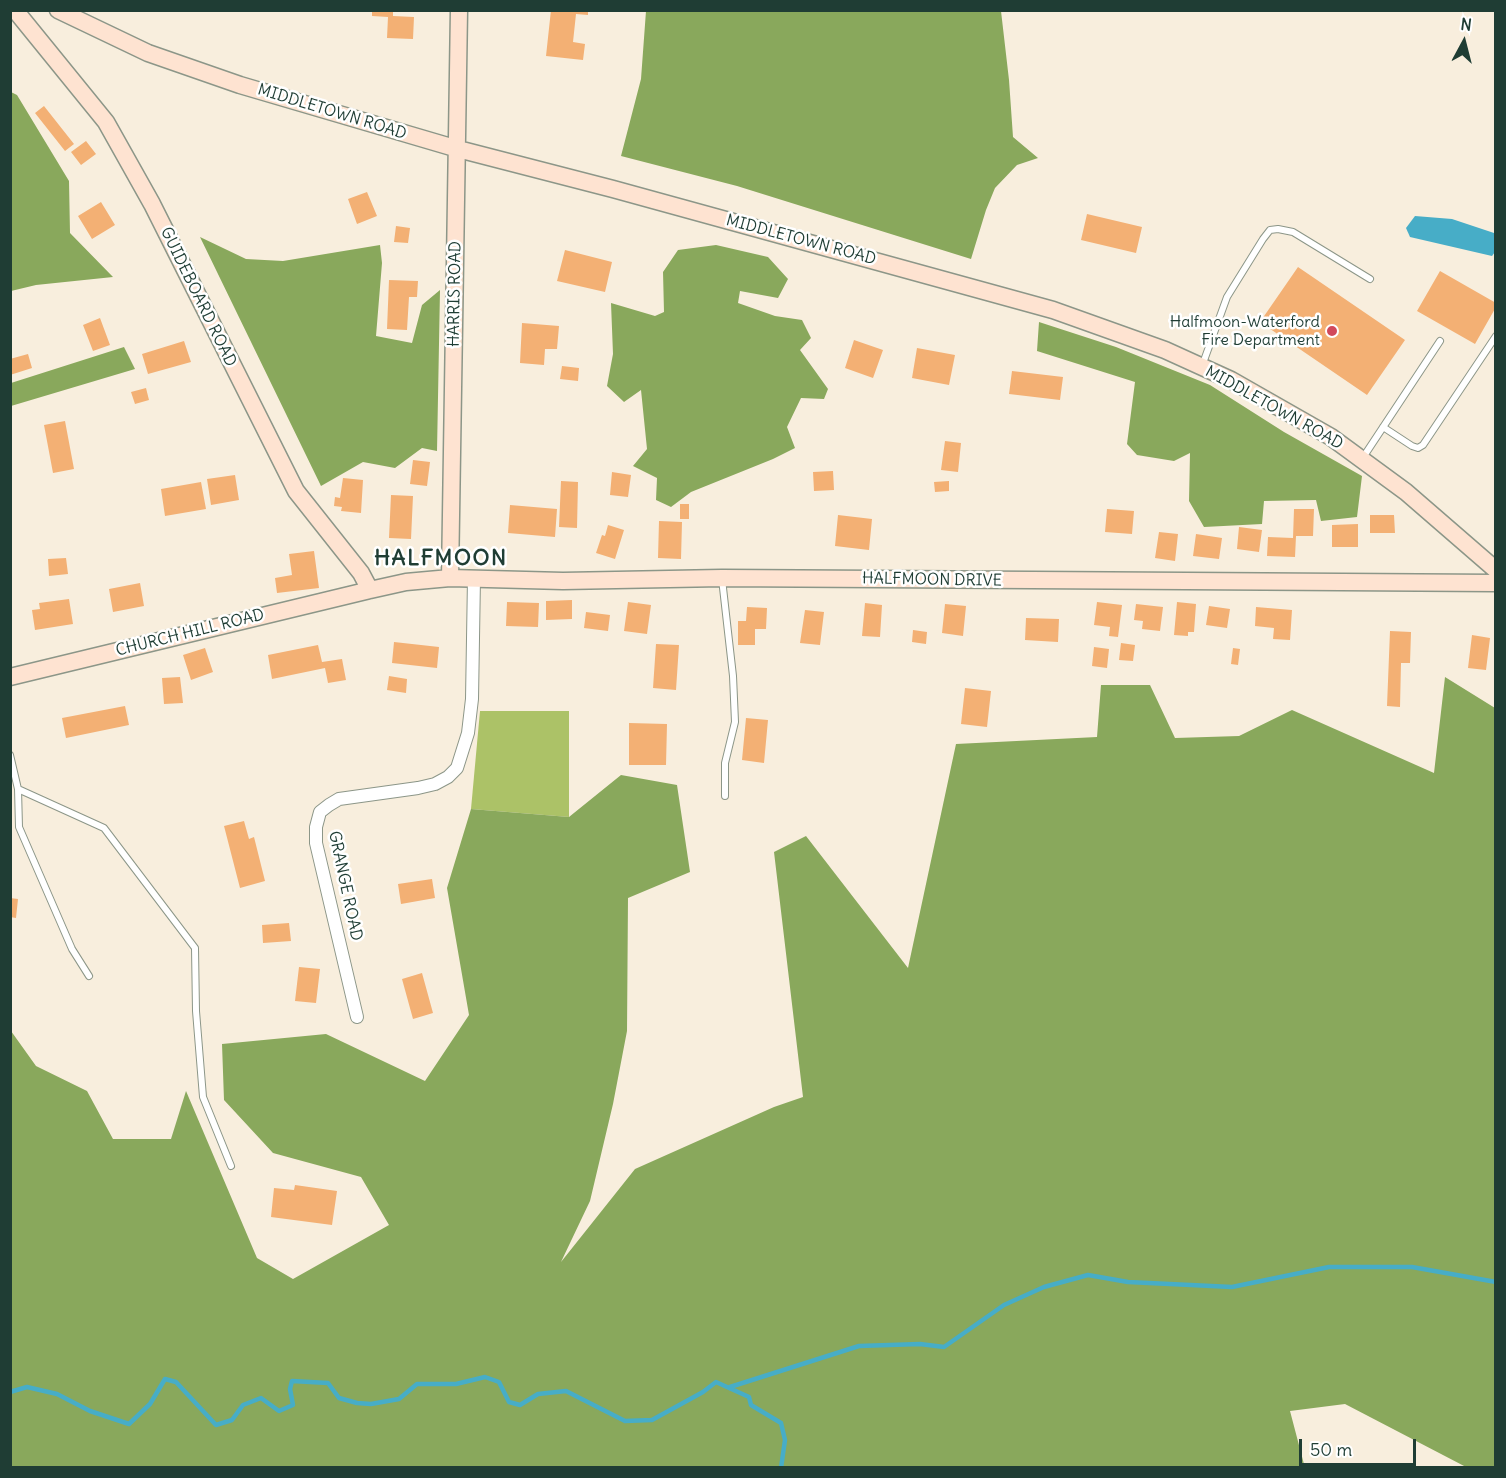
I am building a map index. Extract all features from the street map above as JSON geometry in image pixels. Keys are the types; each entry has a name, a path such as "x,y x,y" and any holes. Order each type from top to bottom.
{"street":[{"name":"GUIDEBOARD ROAD","path":"15,10 106,122 152,204 296,491 361,573 370,590"},
{"name":"MIDDLETOWN ROAD","path":"58,10 148,52 240,85 458,149 613,189 1053,310 1165,350 1231,380 1331,437 1406,492 1496,570"},
{"name":"HARRIS ROAD","path":"450,578 459,10"},
{"name":"HALFMOON DRIVE","path":"370,590 406,582 450,578 563,581 722,578 1496,583"},
{"name":"GRANGE ROAD","path":"357,1017 316,843 316,826 321,812 339,799 435,784 448,777 457,768 468,733 472,699 474,578"},
{"name":"CHURCH HILL ROAD","path":"10,677 370,590"}],"lane":[{"path":"1202,367 1227,297 1270,231 1278,229 1293,232 1370,279"},
{"path":"1383,427 1412,446 1418,448 1423,445 1496,336"},
{"path":"1361,459 1440,341"},
{"path":"722,578 733,676 735,722 725,763 725,796"},
{"path":"10,755 18,789 19,827 72,949 88,976"},
{"path":"18,789 104,828 195,948 196,1011 203,1097 231,1166"}],"green space":[{"path":"646,11 1001,11 1013,137 1038,158 1017,165 995,188 971,259 737,186 621,156 641,79"},
{"path":"11,92 17,95 69,181 70,233 113,277 36,285 11,291"},
{"path":"200,237 246,259 283,261 380,245 382,263 376,336 412,343 422,305 440,290 437,451 422,448 395,468 363,462 321,486"},
{"path":"716,245 768,257 788,279 778,298 740,291 738,303 775,316 802,320 811,338 800,350 828,389 824,399 801,398 787,427 795,448 691,492 671,507 656,500 657,478 633,466 647,449 641,390 624,402 607,386 613,354 611,303 655,316 664,312 663,272 678,250"},
{"path":"1039,322 1116,347 1210,385 1284,432 1362,476 1357,517 1321,521 1316,500 1264,501 1262,524 1204,527 1189,501 1190,453 1174,461 1137,455 1127,444 1135,382 1037,351"},
{"path":"124,347 135,369 11,406 11,383"},
{"path":"1445,677 1495,708 1495,1467 1466,1467 1345,1404 1290,1411 1305,1468 11,1467 11,1031 36,1066 87,1091 113,1139 171,1139 186,1091 257,1258 293,1279 389,1225 361,1177 273,1153 224,1100 222,1044 326,1034 425,1081 469,1015 447,888 471,809 569,817 621,775 677,785 690,872 628,898 627,1031 613,1104 590,1201 561,1262 635,1169 774,1107 803,1097 774,852 806,836 908,968 956,744 1097,737 1101,685 1150,685 1175,738 1239,736 1292,710 1434,773"},
{"path":"480,711 569,711 569,817 471,809"}],"water":[{"path":"1415,216 1452,219 1494,233 1495,252 1492,256 1410,237 1406,228"}],"building":[{"path":"372,10 393,10 393,16 414,17 413,39 387,38 388,17 372,16"},
{"path":"551,10 588,10 588,15 576,14 573,42 585,44 583,60 546,56"},
{"path":"44,106 74,144 65,151 35,113"},
{"path":"86,141 96,154 81,165 71,152"},
{"path":"367,192 377,216 357,224 348,199"},
{"path":"101,202 115,225 92,239 78,216"},
{"path":"1087,214 1142,227 1136,253 1081,240"},
{"path":"396,226 410,228 408,243 394,242"},
{"path":"565,250 612,262 605,292 557,281"},
{"name":"Halfmoon-Waterford Fire Department","path":"1298,267 1405,340 1367,395 1260,322"},
{"path":"1440,271 1496,303 1496,307 1475,344 1417,311"},
{"path":"389,280 418,281 417,297 409,297 407,330 387,329"},
{"path":"100,318 110,345 93,351 83,325"},
{"path":"522,323 559,326 557,349 545,349 544,365 520,363"},
{"path":"854,340 883,350 873,378 845,368"},
{"path":"184,341 191,362 148,374 142,354"},
{"path":"917,348 955,355 949,385 912,378"},
{"path":"28,354 32,368 10,375 10,359"},
{"path":"562,366 579,368 578,381 560,379"},
{"path":"1012,371 1063,377 1060,400 1009,394"},
{"path":"146,388 149,400 135,404 131,392"},
{"path":"65,421 74,469 53,473 44,425"},
{"path":"945,441 961,443 958,472 941,470"},
{"path":"413,460 430,462 427,486 410,484"},
{"path":"833,471 834,490 814,491 813,472"},
{"path":"612,472 631,475 628,497 610,495"},
{"path":"235,475 239,500 211,505 207,479"},
{"path":"343,478 363,480 361,513 341,511 342,507 334,506 335,497 340,498"},
{"path":"561,481 578,482 577,528 559,527"},
{"path":"949,481 949,491 935,492 934,482"},
{"path":"201,482 206,509 165,516 161,489"},
{"path":"391,495 413,496 411,539 389,538"},
{"path":"680,504 689,504 689,519 680,519"},
{"path":"510,505 557,509 555,537 508,533"},
{"path":"1107,509 1134,511 1132,534 1105,532"},
{"path":"1294,509 1314,509 1313,536 1296,536 1295,557 1267,556 1268,537 1293,538"},
{"path":"838,515 872,519 869,550 835,546"},
{"path":"1370,515 1394,515 1395,533 1370,533"},
{"path":"659,521 682,522 681,559 658,558"},
{"path":"1358,524 1358,547 1332,547 1332,525"},
{"path":"608,525 624,530 615,559 596,553"},
{"path":"1239,527 1262,530 1259,552 1237,549"},
{"path":"1159,532 1178,534 1175,561 1155,558"},
{"path":"1196,534 1222,538 1219,559 1193,556"},
{"path":"314,551 319,588 277,593 275,578 292,575 289,554"},
{"path":"66,558 68,574 49,576 48,559"},
{"path":"140,583 144,606 113,612 109,589"},
{"path":"69,599 73,624 35,630 32,610 40,609 39,603"},
{"path":"572,600 572,619 546,620 546,601"},
{"path":"507,602 539,603 538,627 506,626"},
{"path":"628,602 651,605 647,634 624,631"},
{"path":"1097,602 1122,605 1118,637 1109,636 1110,627 1094,625"},
{"path":"1177,602 1196,604 1194,632 1188,632 1188,636 1174,635"},
{"path":"865,603 882,605 880,637 862,636"},
{"path":"945,604 966,606 963,636 942,633"},
{"path":"1136,604 1163,607 1160,631 1142,629 1143,621 1134,620"},
{"path":"1209,606 1230,609 1227,628 1206,625"},
{"path":"747,607 767,608 766,629 755,629 755,645 738,645 738,621 746,621"},
{"path":"1256,607 1292,610 1290,640 1273,639 1274,628 1255,626"},
{"path":"805,610 824,612 820,645 800,643"},
{"path":"586,612 610,615 608,631 584,628"},
{"path":"1026,618 1059,619 1058,642 1025,640"},
{"path":"913,630 927,632 926,644 912,642"},
{"path":"1390,631 1411,632 1410,663 1401,663 1400,707 1387,706"},
{"path":"1472,635 1490,638 1486,670 1468,668"},
{"path":"394,642 439,647 437,668 392,663"},
{"path":"1121,643 1135,645 1133,661 1119,660"},
{"path":"656,644 679,645 676,690 653,688"},
{"path":"318,645 322,662 342,659 346,680 328,683 325,668 272,679 268,655"},
{"path":"1094,647 1109,649 1107,668 1092,666"},
{"path":"205,648 213,672 191,680 183,655"},
{"path":"1233,648 1240,649 1238,665 1231,664"},
{"path":"389,676 407,679 406,693 387,690"},
{"path":"180,677 183,703 164,704 162,678"},
{"path":"965,688 991,691 987,727 961,724"},
{"path":"125,706 129,725 66,738 62,718"},
{"path":"746,718 768,720 764,763 742,760"},
{"path":"629,723 667,724 666,765 629,765"},
{"path":"244,821 249,839 254,837 265,881 240,888 224,826"},
{"path":"432,879 435,898 401,904 398,884"},
{"path":"10,898 18,899 16,918 10,917"},
{"path":"289,923 291,941 263,943 262,925"},
{"path":"299,967 320,969 316,1003 295,1001"},
{"path":"422,973 433,1013 413,1019 402,979"},
{"path":"295,1185 337,1191 332,1225 271,1217 274,1188 294,1190"}],"waterway":[{"path":"730,1387 859,1346 920,1344 944,1347 1004,1305 1044,1287 1088,1275 1128,1282 1232,1287 1329,1267 1412,1267 1496,1282"},
{"path":"10,1392 27,1387 57,1394 90,1411 129,1424 150,1404 165,1379 176,1382 216,1425 232,1420 243,1405 261,1398 279,1411 293,1405 290,1389 292,1381 328,1383 339,1398 371,1404 399,1399 417,1384 456,1384 485,1377 499,1382 509,1402 520,1405 538,1394 566,1391 625,1421 652,1420 703,1392 716,1382 749,1397 751,1405 781,1423 785,1440 781,1468"}],"place":[{"name":"Halfmoon-Waterford Fire Department","path":"1332,331"}],"district":[{"name":"HALFMOON","path":"441,559"}]}
